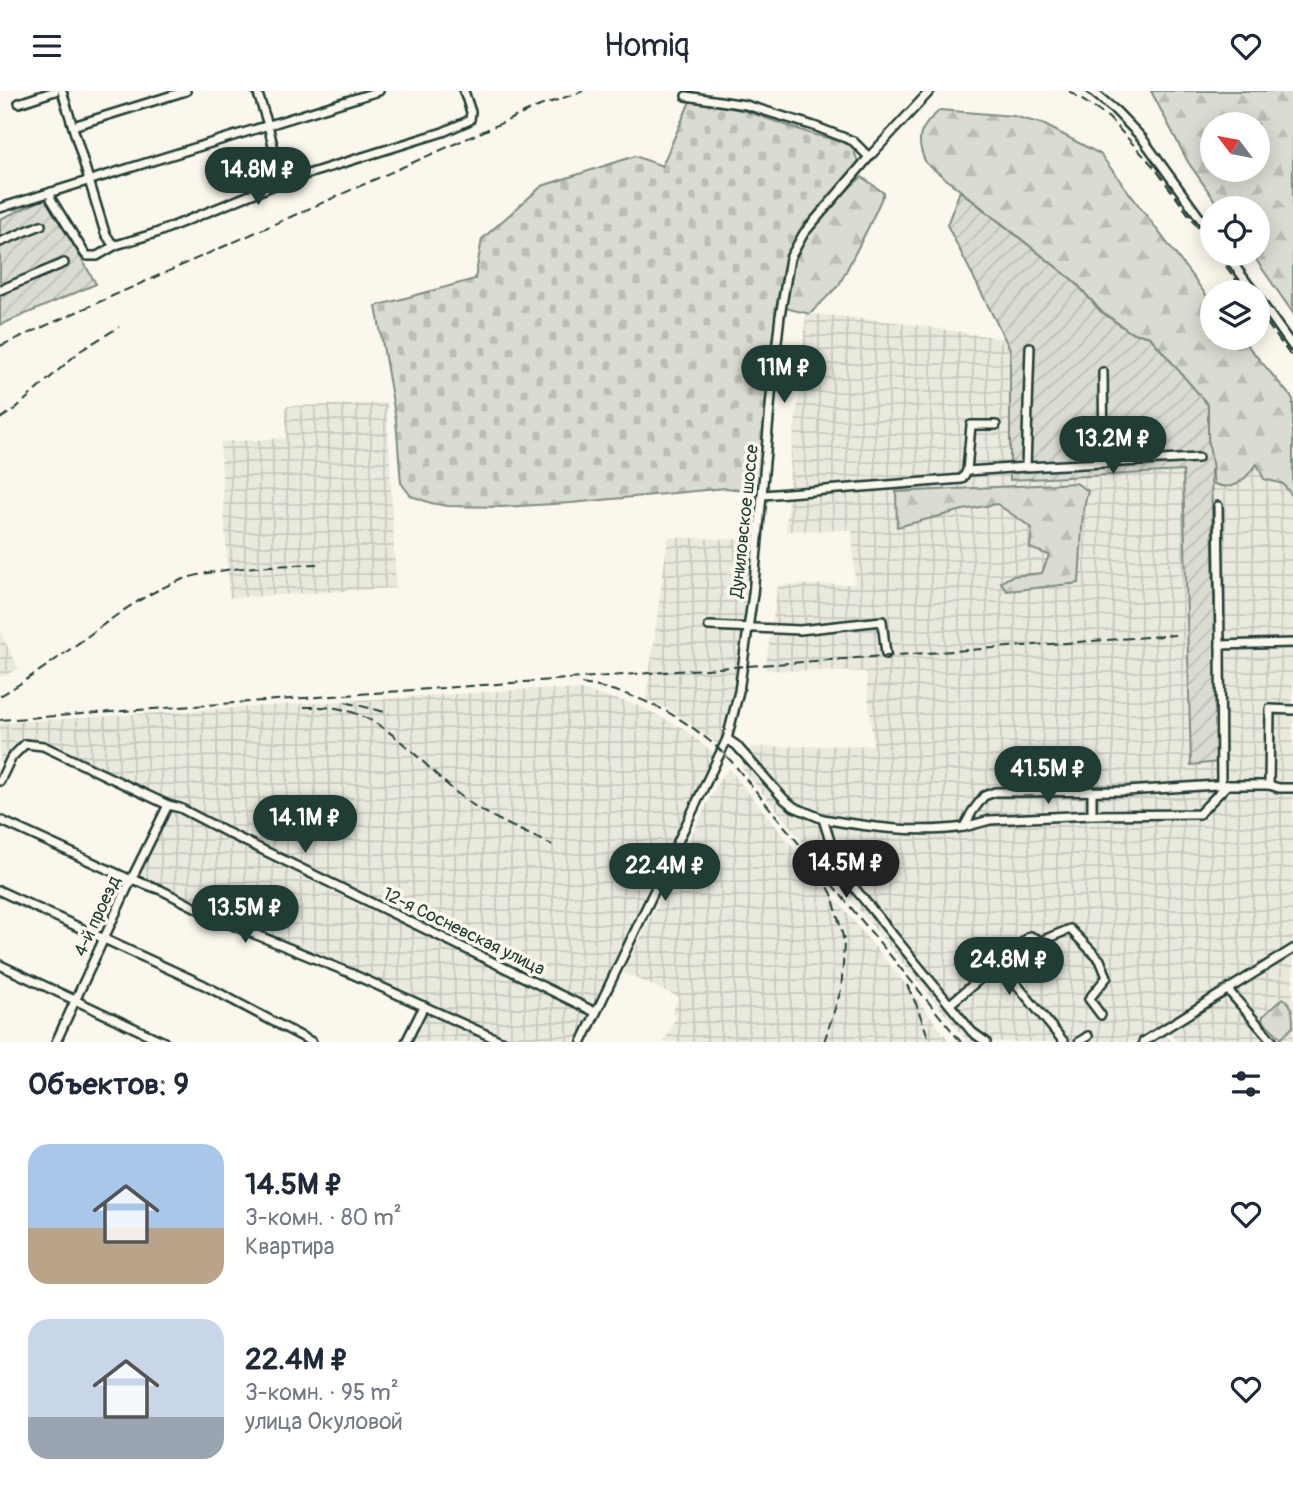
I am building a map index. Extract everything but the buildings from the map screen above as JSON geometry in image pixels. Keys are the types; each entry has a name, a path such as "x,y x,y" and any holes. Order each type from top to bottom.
{"street":[{"path":"19,103 55,91"},
{"path":"62,91 105,233 116,245"},
{"path":"73,126 186,91"},
{"path":"257,91 282,182"},
{"path":"0,208 379,91"},
{"path":"51,192 51,199 85,254 97,256 116,245 156,233 282,182 443,132 470,120 471,112 464,91"},
{"name":"Дуниловское шоссе","path":"582,1042 727,739 739,691 749,627 780,316 790,258 803,233 930,91"},
{"path":"1092,91 1142,138 1200,218"},
{"path":"686,96 746,105 814,126 853,141 869,157"},
{"path":"0,242 41,225"},
{"path":"0,290 64,263"},
{"path":"1270,315 1293,348"},
{"path":"1026,467 1030,347"},
{"path":"1103,372 1104,463"},
{"path":"763,495 962,479 967,471 971,425 996,425"},
{"path":"967,471 1198,458"},
{"path":"727,739 736,745 794,807 823,819 869,827 943,831 990,820 1199,814 1224,785 1218,506"},
{"path":"709,626 800,630 883,621 886,654"},
{"path":"1220,645 1293,643"},
{"path":"1269,785 1270,709 1293,710"},
{"name":"12-я Сосневская улица","path":"0,781 16,751 25,744 43,746 168,805 180,808 596,1012"},
{"path":"964,827 984,796 995,792 1127,791 1224,785 1293,788"},
{"path":"1092,792 1092,815"},
{"name":"4-й проезд","path":"56,1042 168,805"},
{"path":"823,819 837,863 848,880 972,1032 986,1042"},
{"path":"0,820 131,880 161,890 220,920 350,972 503,1042"},
{"path":"0,891 204,985 312,1042"},
{"path":"950,1004 1030,936 1041,941 1070,929 1100,960 1107,977 1089,999 1101,1015"},
{"path":"1143,1042 1293,949"},
{"path":"999,963 1064,1042"},
{"path":"0,965 164,1042"},
{"path":"1228,990 1273,1042"},
{"path":"406,1042 424,1006"},
{"path":"1079,1042 1088,1035"}],"shaded area":[{"path":"806,313 896,322 1005,339 1010,349 1010,480 1183,471 1191,765 1218,762 1211,470 1213,469 1215,484 1242,483 1258,464 1283,484 1293,497 1293,1042 1178,1042 1166,1030 1163,1033 1172,1042 968,1042 741,767 751,747 873,745 866,672 765,670 778,585 855,584 852,530 786,531"},
{"path":"387,403 396,588 229,598 220,442 286,438 286,406"},
{"path":"668,537 755,540 735,696 720,746 674,712 646,699"},
{"path":"0,632 19,669 0,677"},
{"path":"533,689 580,690 638,705 684,729 717,756 594,1006 237,830 46,742 33,740 16,743 0,772 0,723"},
{"path":"729,769 950,1042 664,1042 677,1015 672,1013 679,997 623,973 719,780"},
{"path":"166,809 174,810 363,907 416,929 590,1015 577,1042 516,1042 352,970 220,919 133,878"},
{"path":"423,1012 490,1042 408,1042"}],"green space":[{"path":"1151,91 1293,91 1293,313 1260,266 1270,266 1270,196 1212,196 1202,182 1270,182 1270,112 1200,112 1200,179 1188,162"},
{"path":"691,99 745,111 851,144 860,166 805,227 792,246 784,269 767,407 760,499 743,490 726,488 501,507 448,506 411,496 401,483 396,420 376,306 475,279 482,239 542,186 635,156 662,166"},
{"path":"940,110 1013,116 1043,124 1100,154 1200,287 1200,350 1251,350 1293,399 1293,497 1283,484 1264,479 1257,464 1239,483 1228,487 1214,484 1208,439 1208,405 1150,337 1130,332 1100,310 1075,282 926,163 920,140 928,122"},
{"path":"862,177 884,193 839,285 810,314 785,308 793,266 801,245 826,213"},
{"path":"960,191 1075,282 1100,311 1130,332 1150,337 1208,405 1208,439 1213,469 1218,762 1191,765 1183,471 1010,480 1010,349 947,225"},
{"path":"47,198 96,284 0,325 0,219"},
{"path":"1076,483 1088,491 1083,511 1079,583 1007,591 1001,582 1012,576 1042,573 1049,555 1030,548 1032,528 997,504 897,527 896,492"},
{"path":"1283,998 1291,1006 1293,1027 1281,1038 1262,1020"}],"railway":[{"path":"0,346 540,106 583,91"},
{"path":"1069,91 1109,118 1154,167 1200,230"},
{"path":"1226,266 1236,280"},
{"path":"0,419 80,351 119,327"},
{"path":"1270,327 1293,359"},
{"path":"0,696 43,669 134,603 161,588 190,577 221,571 317,564"},
{"path":"0,720 1175,635"},
{"path":"581,684 624,694 663,710 699,733 732,762 961,1042"},
{"path":"345,702 389,713"},
{"path":"304,707 336,708 375,723 392,734 470,803 552,845"},
{"path":"824,1042 841,990 844,941 828,887"},
{"path":"907,985 930,1042"}]}
